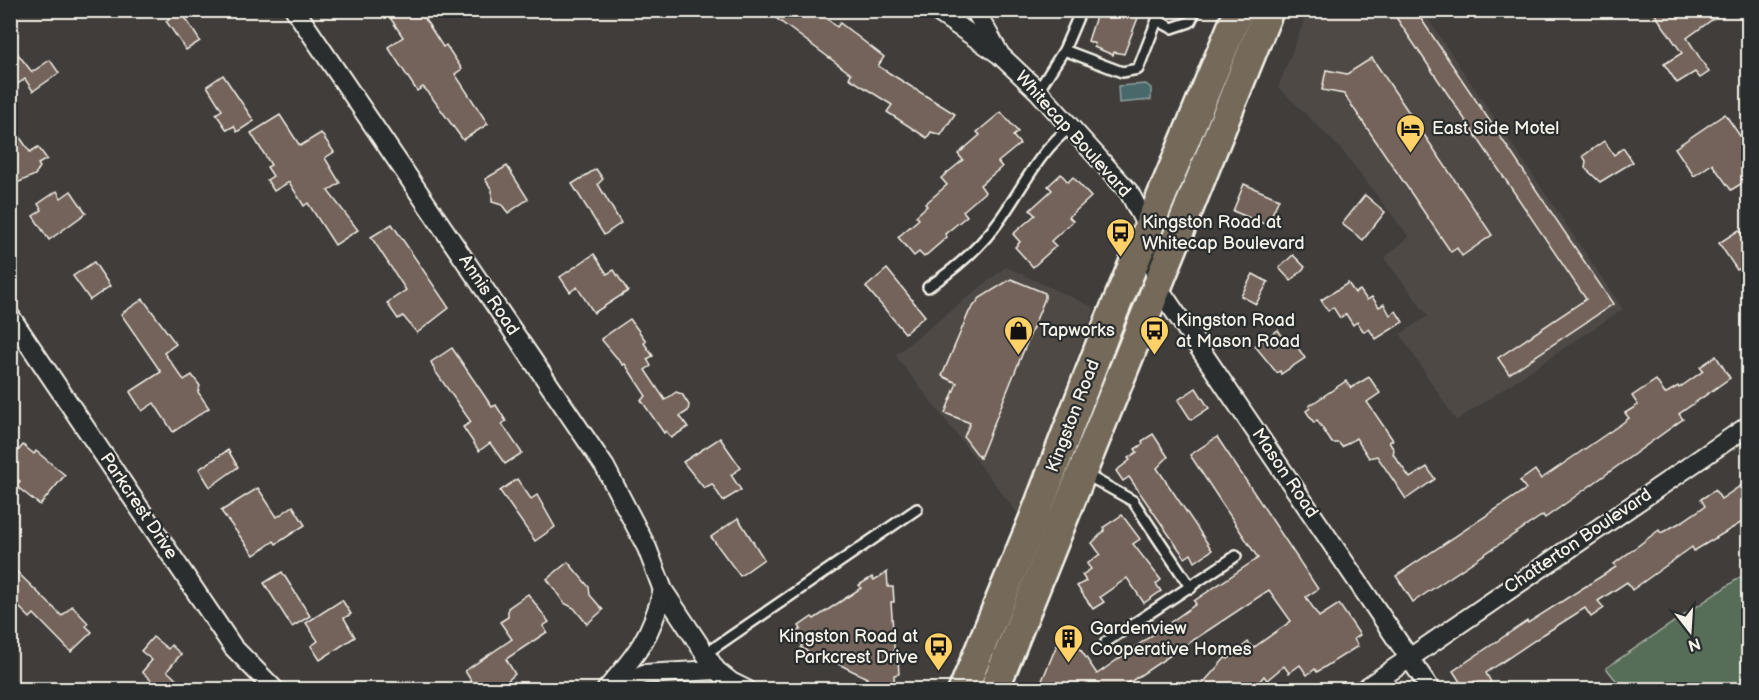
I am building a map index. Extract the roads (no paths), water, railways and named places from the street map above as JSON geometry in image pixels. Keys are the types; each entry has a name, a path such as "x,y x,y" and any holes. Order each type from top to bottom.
{"main road":[{"name":"Kingston Road","path":"965,688 1149,243 1239,10"},
{"name":"Kingston Road","path":"994,690 1269,10"}],"street":[{"name":"Annis Road","path":"295,10 605,467 647,548 663,590"},
{"name":"Whitecap Boulevard","path":"935,10 999,54 1038,91 1129,192 1143,219 1149,243"},
{"name":"Whitecap Boulevard","path":"975,10 999,54"},
{"name":"Mason Road","path":"1149,243 1158,287 1431,690"},
{"name":"Parkcrest Drive","path":"10,316 233,647 275,690"},
{"name":"Chatterton Boulevard","path":"1363,690 1408,656 1749,426"},
{"path":"663,590 716,670 731,682 747,690"},
{"path":"607,690 629,663 653,626 663,590"},
{"path":"607,690 644,674 716,670"}],"lane":[{"path":"1038,91 1065,50 1081,10"},
{"path":"1065,50 1122,72 1138,69 1161,10"},
{"path":"1157,20 1172,28 1190,22 1196,10"},
{"path":"928,287 959,265 985,239 1035,167 1071,127"},
{"path":"1083,473 1133,501 1191,588"},
{"path":"705,654 916,509"},
{"path":"1106,642 1191,588 1236,556"}],"water":[{"path":"1146,84 1151,88 1151,100 1119,103 1118,86"}],"place":[{"name":"East Side Motel","path":"1411,154"},
{"name":"Kingston Road at Whitecap Boulevard","path":"1121,258"},
{"name":"Tapworks","path":"1018,356"},
{"name":"Kingston Road at Mason Road","path":"1155,356"},
{"name":"Gardenview Cooperative Homes","path":"1069,664"},
{"name":"Kingston Road at Parkcrest Drive","path":"939,672"}]}
